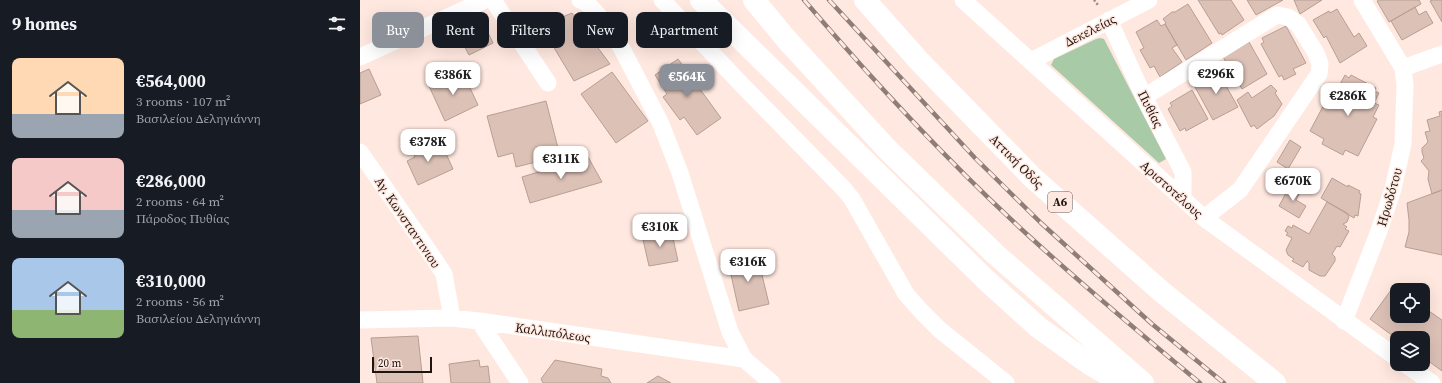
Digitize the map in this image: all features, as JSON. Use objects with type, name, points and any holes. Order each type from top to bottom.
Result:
[{"type":"highway","points":[[702,0],[957,252],[1008,300],[1038,327],[1091,365],[1123,383]]},
{"type":"highway","points":[[754,0],[787,40],[887,149],[994,253],[1143,383]]},
{"type":"highway","name":"Αττική Οδός","points":[[865,0],[920,62],[1033,178],[1162,292],[1275,383]]},
{"type":"street","points":[[360,57],[485,0]]},
{"type":"street","points":[[493,0],[548,83]]},
{"type":"street","points":[[662,0],[742,85],[844,189],[852,199],[906,294],[921,311],[940,330],[1006,383]]},
{"type":"street","name":"Αριστοτέλους","points":[[963,0],[1204,218],[1390,353]]},
{"type":"street","name":"Δεκελείας","points":[[1031,61],[1149,0]]},
{"type":"street","points":[[1362,0],[1403,68],[1442,54]]},
{"type":"street","points":[[586,2],[599,16],[621,47],[661,124],[680,172],[730,332],[744,359],[772,383]]},
{"type":"street","points":[[1144,97],[1277,15],[1288,17],[1298,24],[1316,53],[1320,64],[1319,74],[1315,80],[1240,190],[1204,218]]},
{"type":"street","name":"Πυθίας","points":[[1109,20],[1144,97],[1183,172],[1183,199]]},
{"type":"street","name":"Ηρωδότου","points":[[1344,321],[1379,231],[1393,189],[1403,144],[1405,85],[1403,68]]},
{"type":"street","name":"Αγ. Κωνσταντινιου","points":[[360,152],[444,274],[452,318]]},
{"type":"street","name":"Καλλιπόλεως","points":[[360,320],[452,318],[744,359]]},
{"type":"street","points":[[479,321],[520,383]]},
{"type":"street","points":[[1415,371],[1432,383]]},
{"type":"green space","points":[[1100,38],[1104,39],[1166,159],[1159,163],[1051,65],[1054,59]]},
{"type":"building","points":[[1198,0],[1231,0],[1244,20],[1222,35],[1221,33],[1219,34]]},
{"type":"building","points":[[1247,0],[1283,0],[1256,15]]},
{"type":"building","points":[[1294,0],[1322,0],[1300,14]]},
{"type":"building","points":[[1419,0],[1421,4],[1389,22],[1377,1]]},
{"type":"building","points":[[1442,0],[1442,22],[1430,1]]},
{"type":"building","points":[[1188,4],[1212,43],[1186,60],[1163,19],[1172,12],[1175,12]]},
{"type":"building","points":[[1415,7],[1419,15],[1426,11],[1433,23],[1402,40],[1391,21]]},
{"type":"building","points":[[1337,9],[1354,37],[1359,33],[1367,46],[1340,63],[1326,36],[1324,38],[1313,20],[1329,11],[1330,13]]},
{"type":"building","points":[[572,13],[573,14],[573,48],[598,48],[610,64],[574,81],[554,48],[565,48],[565,16]]},
{"type":"building","points":[[1157,20],[1161,26],[1165,24],[1177,45],[1172,48],[1182,62],[1160,77],[1154,66],[1150,68],[1140,50],[1144,48],[1136,32]]},
{"type":"building","points":[[1286,26],[1306,63],[1293,69],[1296,74],[1284,80],[1282,75],[1279,77],[1261,44],[1264,42],[1262,38]]},
{"type":"building","points":[[489,35],[493,43],[489,45]]},
{"type":"building","points":[[1249,42],[1267,74],[1242,89],[1223,57]]},
{"type":"building","points":[[465,48],[483,48],[469,55]]},
{"type":"building","points":[[678,59],[721,118],[697,135],[684,117],[680,120],[663,97],[667,94],[655,75]]},
{"type":"building","points":[[369,69],[381,95],[360,104],[360,73]]},
{"type":"building","points":[[1217,70],[1238,107],[1213,120],[1194,85]]},
{"type":"building","points":[[462,71],[478,105],[445,121],[429,86]]},
{"type":"building","points":[[612,72],[648,121],[616,143],[581,94]]},
{"type":"building","points":[[1345,75],[1349,78],[1351,75],[1376,88],[1374,91],[1379,93],[1374,103],[1379,105],[1373,117],[1377,119],[1358,156],[1345,150],[1343,155],[1322,144],[1324,139],[1310,131],[1329,95],[1333,97]]},
{"type":"building","points":[[1271,85],[1277,91],[1275,93],[1282,104],[1274,116],[1257,129],[1254,125],[1251,127],[1237,100],[1248,92],[1252,98]]},
{"type":"building","points":[[1192,90],[1208,119],[1186,131],[1185,128],[1180,131],[1168,109],[1172,106],[1170,103]]},
{"type":"building","points":[[546,101],[560,156],[516,167],[513,153],[498,157],[487,116]]},
{"type":"building","points":[[1442,111],[1442,190],[1432,194],[1428,179],[1429,171],[1421,161],[1424,158],[1422,148],[1428,142],[1425,132],[1430,131],[1427,120],[1440,116],[1439,112]]},
{"type":"building","points":[[422,140],[429,154],[443,147],[453,169],[418,185],[407,161],[415,157],[410,146]]},
{"type":"building","points":[[1290,140],[1301,147],[1288,169],[1277,162]]},
{"type":"building","points":[[588,157],[602,182],[530,203],[522,177]]},
{"type":"building","points":[[1332,178],[1348,187],[1348,185],[1360,191],[1359,193],[1361,194],[1358,216],[1355,215],[1354,218],[1321,198]]},
{"type":"building","points":[[1291,184],[1301,190],[1296,200],[1306,206],[1299,218],[1279,206]]},
{"type":"building","points":[[1442,190],[1442,255],[1405,247],[1409,232],[1407,203]]},
{"type":"building","points":[[1327,202],[1347,213],[1349,217],[1347,222],[1343,224],[1347,227],[1345,229],[1349,231],[1340,247],[1337,246],[1332,254],[1335,257],[1335,261],[1325,276],[1320,276],[1309,270],[1309,263],[1307,261],[1303,267],[1292,261],[1294,259],[1288,255],[1286,250],[1292,238],[1286,235],[1288,233],[1285,231],[1288,226],[1292,228],[1293,225],[1309,234]]},
{"type":"building","points":[[671,229],[678,261],[649,266],[642,235]]},
{"type":"building","points":[[757,254],[769,304],[739,311],[728,261]]},
{"type":"building","points":[[1390,292],[1390,323],[1430,323],[1430,312],[1442,320],[1442,371],[1430,362],[1430,331],[1390,331],[1390,334],[1370,319]]},
{"type":"building","points":[[418,336],[423,383],[377,383],[371,338]]},
{"type":"building","points":[[479,360],[480,367],[488,366],[490,383],[451,383],[449,364]]},
{"type":"building","points":[[555,360],[602,369],[601,376],[608,378],[611,383],[543,383],[541,379]]},
{"type":"building","points":[[658,376],[671,383],[647,383]]},
{"type":"railway","points":[[804,0],[913,122],[970,180],[1030,237],[1093,293],[1200,383]]},
{"type":"railway","points":[[829,0],[975,158],[1041,223],[1152,324],[1224,383]]}]
